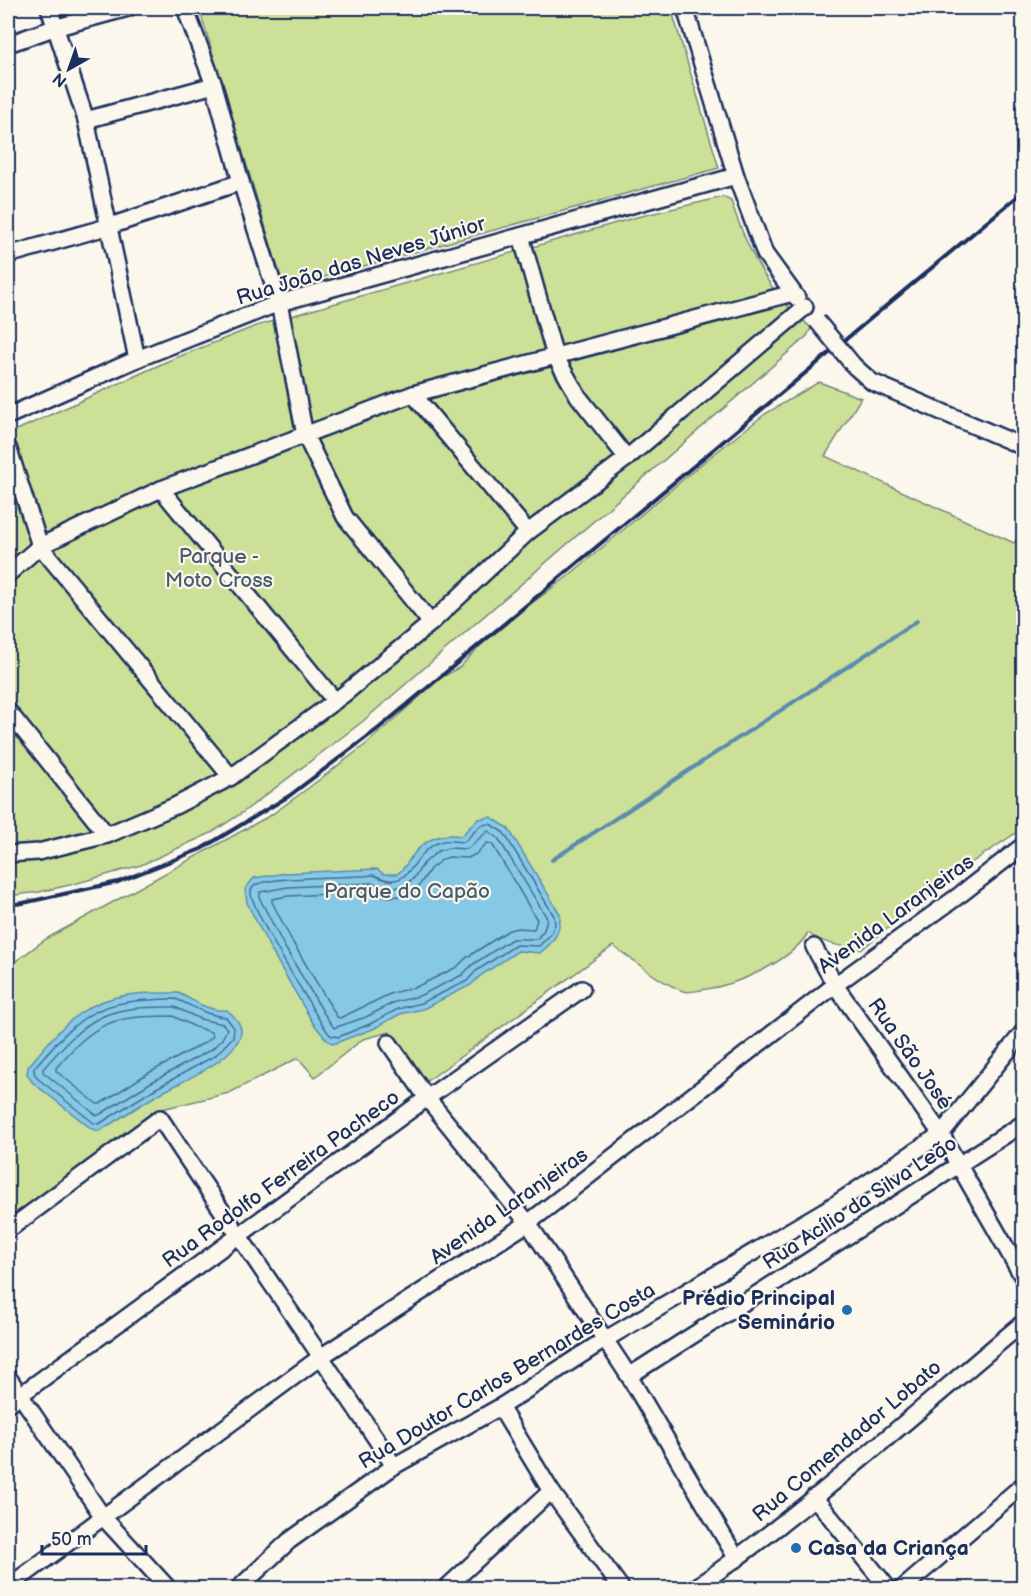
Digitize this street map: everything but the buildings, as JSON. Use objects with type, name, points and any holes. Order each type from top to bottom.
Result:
[{"type":"street","points":[[49,8],[86,120],[137,359]]},
{"type":"street","points":[[8,44],[54,28],[128,8]]},
{"type":"street","points":[[185,8],[214,85],[241,182],[279,303],[305,435],[345,518],[431,623]]},
{"type":"street","points":[[685,8],[736,176],[765,254],[793,293],[854,366],[872,382],[1023,447]]},
{"type":"street","points":[[86,120],[214,85]]},
{"type":"street","name":"Rua João das Neves Júnior","points":[[8,416],[137,359],[279,303],[736,176]]},
{"type":"street","points":[[8,255],[110,226],[241,182]]},
{"type":"street","points":[[521,236],[555,356],[578,396],[627,458]]},
{"type":"street","points":[[8,574],[40,546],[161,489],[413,394],[793,293]]},
{"type":"street","points":[[8,854],[39,852],[106,835],[175,806],[231,777],[335,701],[431,623],[528,532],[627,458],[805,307]]},
{"type":"street","points":[[413,394],[528,532]]},
{"type":"street","points":[[8,447],[40,546],[231,777]]},
{"type":"street","points":[[161,489],[335,701]]},
{"type":"street","points":[[8,711],[106,835]]},
{"type":"street","name":"Avenida Laranjeiras","points":[[8,1587],[322,1356],[528,1223],[835,985],[961,894],[1023,845]]},
{"type":"street","name":"Rua São José","points":[[814,947],[835,985],[941,1134],[1023,1279]]},
{"type":"street","name":"Rua Rodolfo Ferreira Pacheco","points":[[8,1404],[427,1098],[582,989]]},
{"type":"street","name":"Rua Doutor Carlos Bernardes Costa","points":[[239,1588],[289,1542],[394,1466],[500,1407],[606,1340],[837,1203],[941,1134],[1023,1031]]},
{"type":"street","points":[[389,1043],[427,1098],[528,1223],[629,1376],[736,1559]]},
{"type":"street","points":[[8,1230],[160,1118],[394,1466]]},
{"type":"street","name":"Rua Acílio da Silva Leão","points":[[629,1376],[1023,1123]]},
{"type":"street","name":"Rua Comendador Lobato","points":[[695,1588],[736,1559],[814,1497],[1023,1322]]},
{"type":"street","points":[[8,1377],[103,1517],[168,1588]]},
{"type":"street","points":[[500,1407],[551,1491],[621,1588]]},
{"type":"street","points":[[903,1588],[1023,1484]]},
{"type":"street","points":[[446,1588],[551,1491]]},
{"type":"street","points":[[814,1497],[888,1588]]},
{"type":"green space","points":[[199,8],[671,8],[719,168],[284,288]]},
{"type":"green space","name":"Parque - Moto Cross","points":[[723,197],[731,201],[747,242],[777,294],[811,328],[807,336],[362,722],[242,813],[211,833],[141,865],[74,884],[8,896],[8,436],[168,361],[256,326],[637,217]]},
{"type":"green space","name":"Parque do Capão","points":[[819,382],[861,398],[825,456],[1014,543],[1023,531],[1023,828],[962,869],[862,949],[820,940],[808,933],[788,954],[760,971],[729,984],[687,992],[665,982],[613,946],[423,1084],[390,1032],[363,1039],[315,1077],[298,1058],[229,1093],[158,1110],[8,1222],[8,967],[46,939],[271,815],[365,745],[441,678],[460,667],[481,645],[567,577],[705,461],[765,414]]},
{"type":"water","points":[[491,817],[508,828],[560,914],[558,931],[553,941],[540,953],[518,951],[480,976],[471,985],[423,1009],[400,1014],[373,1029],[333,1044],[326,1039],[313,1023],[272,952],[247,903],[245,889],[254,878],[286,873],[377,869],[384,874],[397,874],[418,849],[428,841],[447,835],[461,836],[478,819]]},
{"type":"water","points":[[145,993],[178,993],[207,1007],[227,1010],[240,1025],[241,1032],[237,1043],[218,1062],[154,1097],[99,1131],[92,1129],[32,1082],[27,1074],[28,1067],[65,1025],[75,1016],[99,1002]]},
{"type":"waterway","points":[[552,860],[917,621]]},
{"type":"railway","points":[[8,905],[118,882],[201,849],[289,796],[379,728],[1024,191]]},
{"type":"place","name":"Prédio Principal Seminário","points":[[847,1310]]},
{"type":"place","name":"Casa da Criança","points":[[796,1548]]}]
